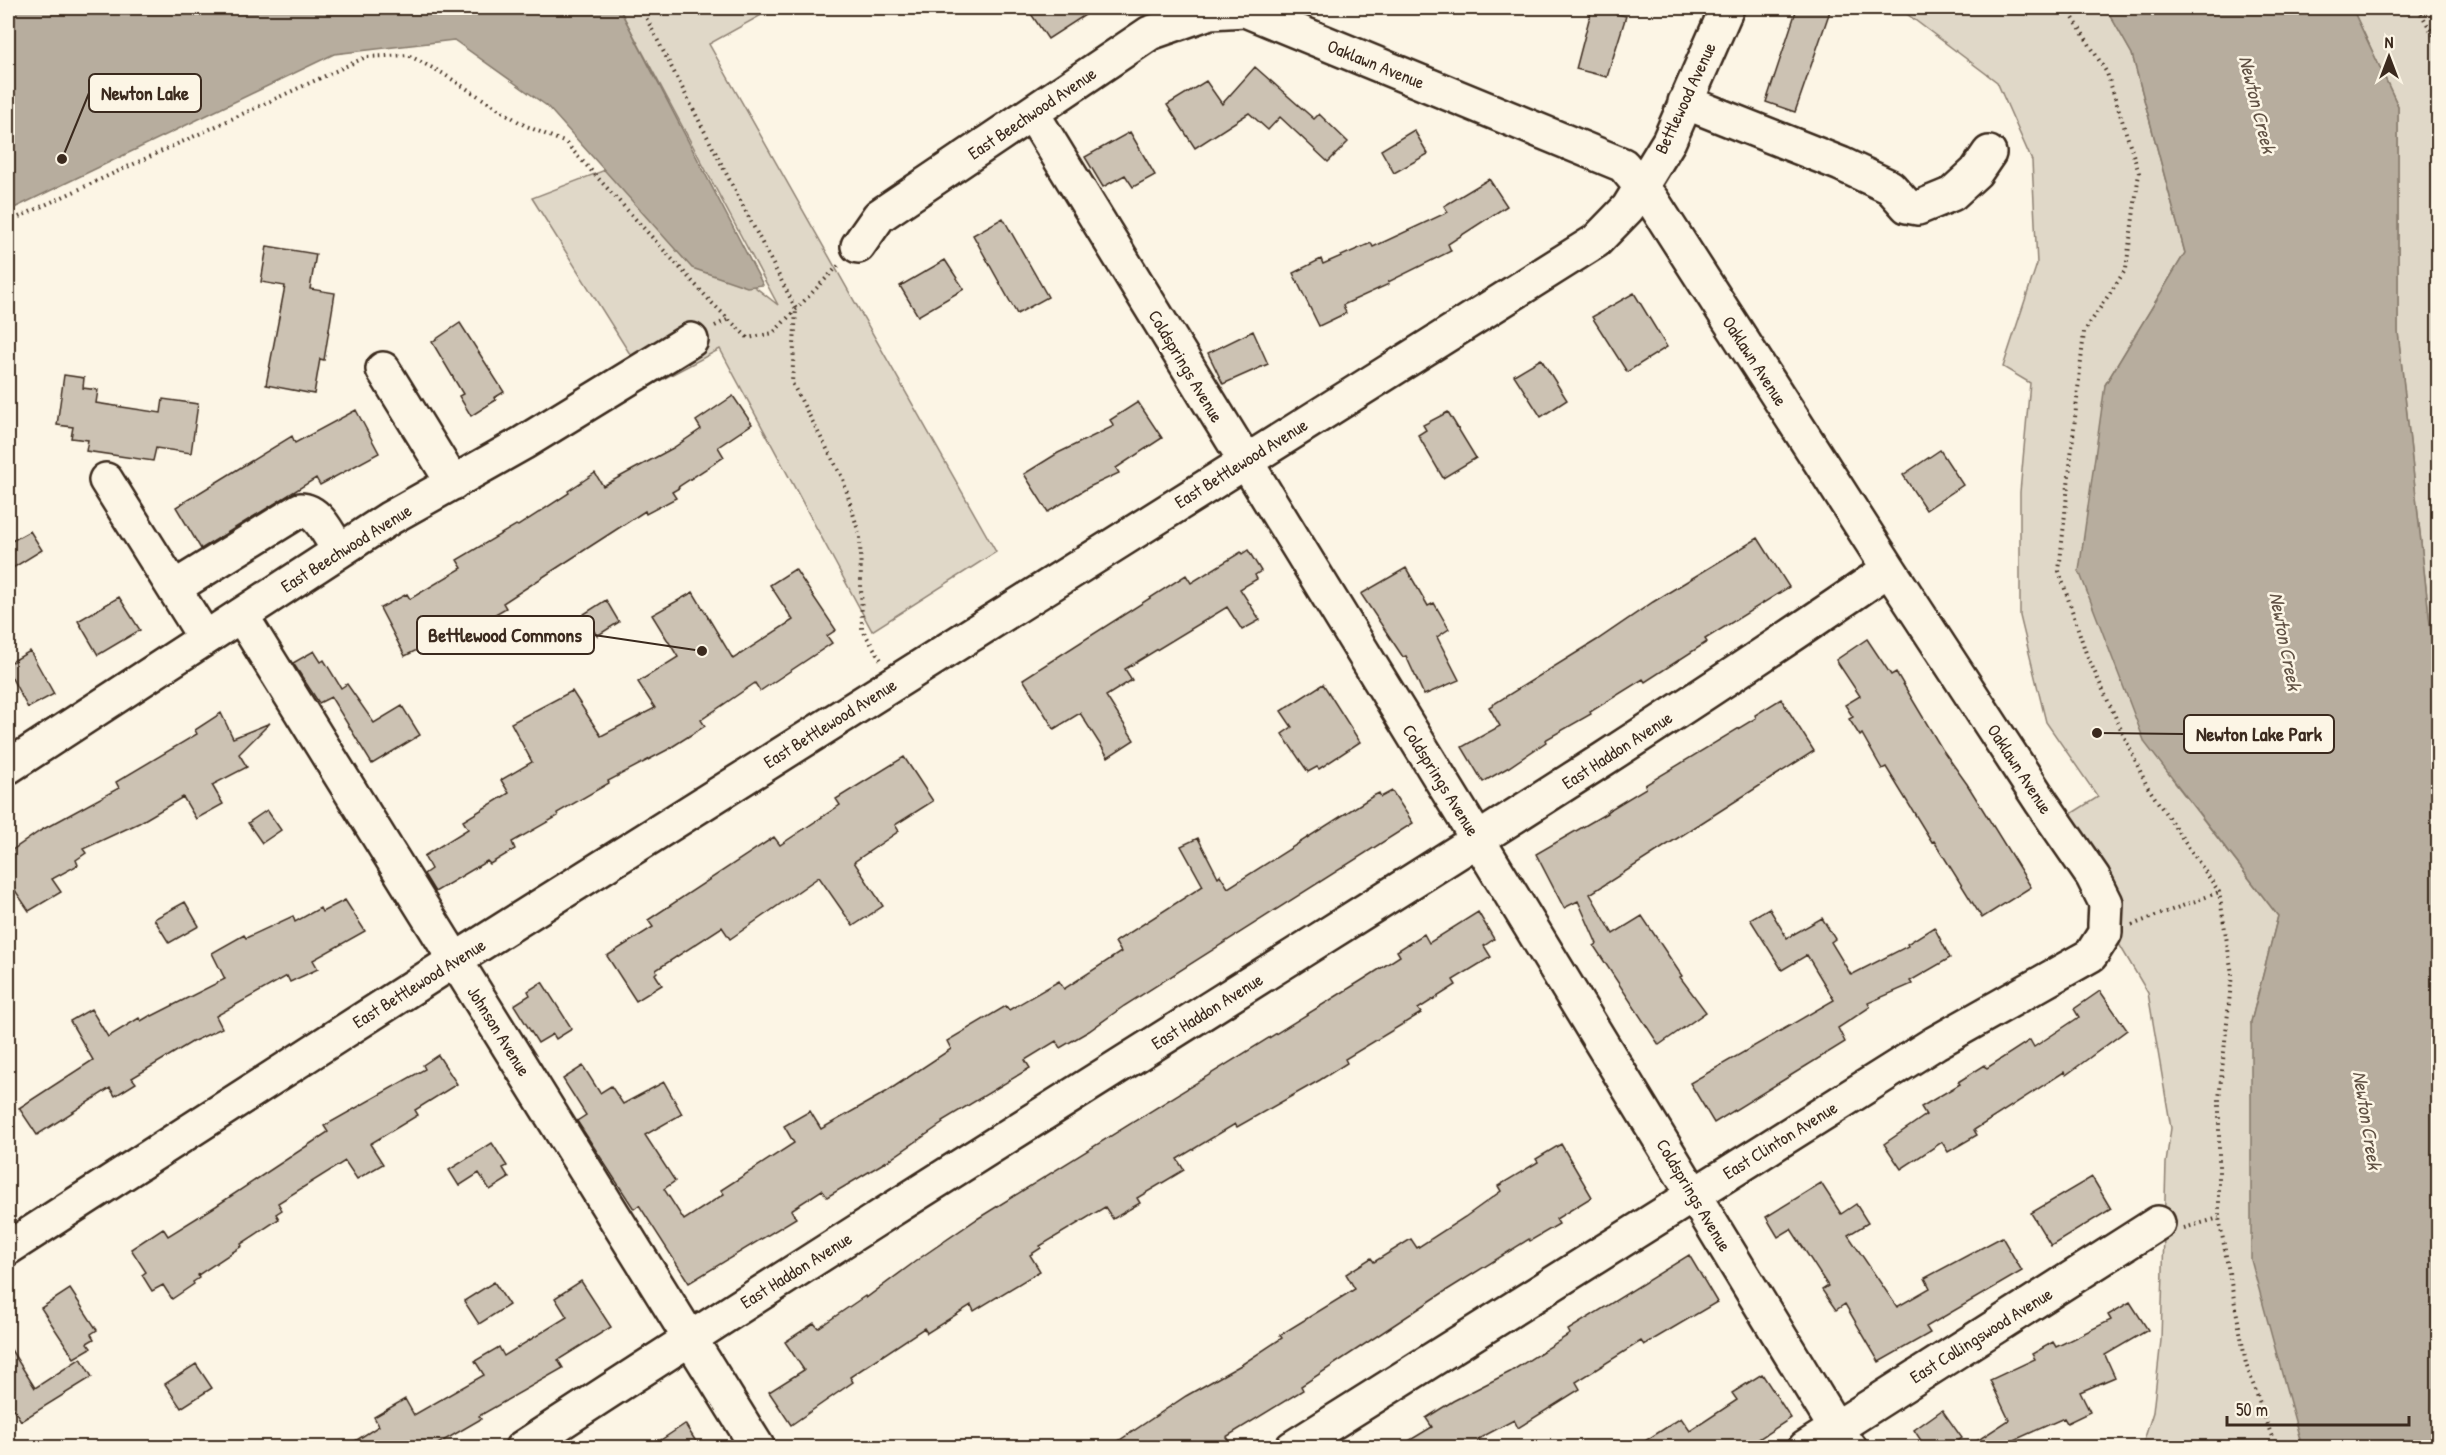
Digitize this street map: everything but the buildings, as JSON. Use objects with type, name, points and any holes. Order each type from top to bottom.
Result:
[{"type":"street","name":"Bettlewood Avenue","points":[[1640,187],[1669,141],[1727,8]]},
{"type":"street","name":"East Beechwood Avenue","points":[[858,246],[879,216],[1150,33],[1210,12],[1238,9]]},
{"type":"street","name":"Oaklawn Avenue","points":[[1238,9],[1623,165],[1652,200],[1889,569],[2093,877],[2106,903],[2105,928]]},
{"type":"street","points":[[1686,102],[1841,164],[1890,187],[1907,206],[1918,207],[1952,194],[1976,172],[1989,153]]},
{"type":"street","name":"Coldsprings Avenue","points":[[1032,113],[1843,1437]]},
{"type":"street","name":"East Bettlewood Avenue","points":[[8,1248],[455,960],[1596,241],[1628,207],[1640,187]]},
{"type":"street","name":"East Beechwood Avenue","points":[[8,767],[390,518],[523,443],[691,340]]},
{"type":"street","points":[[383,369],[453,483]]},
{"type":"street","points":[[106,480],[205,638]]},
{"type":"street","points":[[174,588],[300,510],[308,511],[315,516],[339,551]]},
{"type":"street","name":"East Haddon Avenue","points":[[522,1448],[689,1338],[1478,840],[1753,663],[1889,569]]},
{"type":"street","name":"Johnson Avenue","points":[[241,615],[758,1448]]},
{"type":"street","name":"East Clinton Avenue","points":[[1292,1448],[1935,1043],[2091,955],[2105,928]]},
{"type":"street","name":"East Collingswood Avenue","points":[[1805,1448],[1843,1437],[2158,1223]]},
{"type":"path","points":[[641,8],[796,309],[792,383],[843,479],[860,537],[862,629],[894,682]]},
{"type":"path","points":[[2067,8],[2107,73],[2139,173],[2126,269],[2084,332],[2059,571],[2086,653],[2147,786],[2219,892],[2232,974],[2219,1099],[2219,1218],[2246,1364],[2276,1448]]},
{"type":"path","points":[[2418,8],[2439,43]]},
{"type":"path","points":[[8,222],[366,57],[408,55],[442,73],[524,125],[566,143],[712,303],[748,338],[773,333],[858,246]]},
{"type":"path","points":[[2105,928],[2124,928],[2219,892]]},
{"type":"shaded area","points":[[619,8],[774,8],[709,44],[996,552],[872,631],[720,349],[650,386],[532,198],[605,170],[778,305]]},
{"type":"shaded area","points":[[1899,8],[2106,8],[2132,54],[2185,253],[2105,385],[2175,783],[2278,916],[2251,1022],[2322,1447],[2142,1447],[2153,1412],[2161,1340],[2166,1163],[2171,1128],[2148,993],[2050,827],[2098,797],[2046,722],[2020,616],[2020,492],[2030,383],[2003,367],[2037,264],[2032,161],[1997,82]]},
{"type":"shaded area","points":[[2352,8],[2438,8],[2438,698],[2398,332],[2398,106]]},
{"type":"water","points":[[8,8],[619,8],[763,285],[747,287],[692,268],[547,106],[454,40],[334,54],[8,211]]},
{"type":"water","name":"Newton Creek","points":[[2106,8],[2352,8],[2398,106],[2398,332],[2438,698],[2438,1447],[2302,1447],[2251,1260],[2251,1022],[2278,916],[2145,743],[2079,571],[2105,385],[2185,253],[2132,54]]},
{"type":"place","name":"Newton Lake","points":[[62,159]]},
{"type":"place","name":"Bettlewood Commons","points":[[702,651]]},
{"type":"place","name":"Newton Lake Park","points":[[2097,733]]}]
